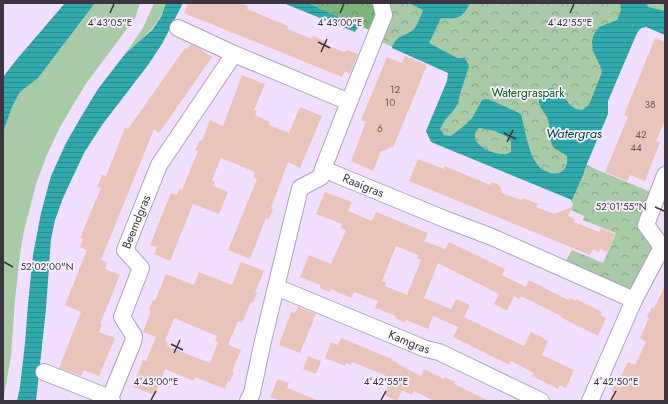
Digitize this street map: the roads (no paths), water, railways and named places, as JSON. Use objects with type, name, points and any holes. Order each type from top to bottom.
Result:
[{"type":"street","points":[[248,401],[252,393],[300,188],[321,177],[384,15],[381,3]]},
{"type":"street","points":[[178,28],[234,54],[349,102]]},
{"type":"street","name":"Beemdgras","points":[[44,372],[111,400],[133,342],[134,336],[122,317],[141,268],[125,250],[159,165],[234,54]]},
{"type":"street","name":"Raaigras","points":[[323,169],[447,220],[492,236],[634,300]]},
{"type":"street","points":[[590,401],[634,300],[664,248],[646,225],[665,175]]},
{"type":"street","name":"Kamgras","points":[[276,287],[426,349],[439,352],[541,401]]},
{"type":"water","points":[[65,3],[95,3],[38,78],[20,92],[12,107],[3,132],[3,77]]},
{"type":"water","points":[[166,3],[183,3],[162,44],[148,65],[102,125],[84,153],[63,198],[55,220],[51,239],[46,309],[36,401],[17,401],[25,343],[33,255],[41,213],[51,176],[66,143],[98,89],[125,54],[152,30],[161,17]]},
{"type":"water","points":[[283,3],[308,3],[359,26],[355,32]]},
{"type":"water","name":"Watergras","points":[[409,3],[470,3],[459,17],[441,18],[429,43],[457,58],[465,58],[469,66],[458,104],[445,120],[440,129],[444,135],[451,136],[464,126],[472,118],[482,100],[488,99],[521,114],[533,158],[540,168],[551,173],[561,172],[565,169],[567,156],[555,149],[552,145],[548,121],[539,103],[542,94],[551,88],[562,94],[570,105],[576,109],[582,110],[589,105],[602,72],[593,51],[592,41],[594,34],[599,27],[617,20],[621,10],[620,3],[645,3],[648,7],[665,11],[665,35],[646,27],[641,28],[637,33],[608,101],[608,114],[572,200],[431,142],[426,131],[447,81],[448,73],[392,48],[398,38],[410,32],[414,28],[419,21],[423,10]],"holes":[[[479,128],[497,132],[506,136],[511,142],[511,152],[499,154],[485,149],[475,139],[475,134]]]},
{"type":"park label","name":"Watergraspark","points":[[528,93]]}]
